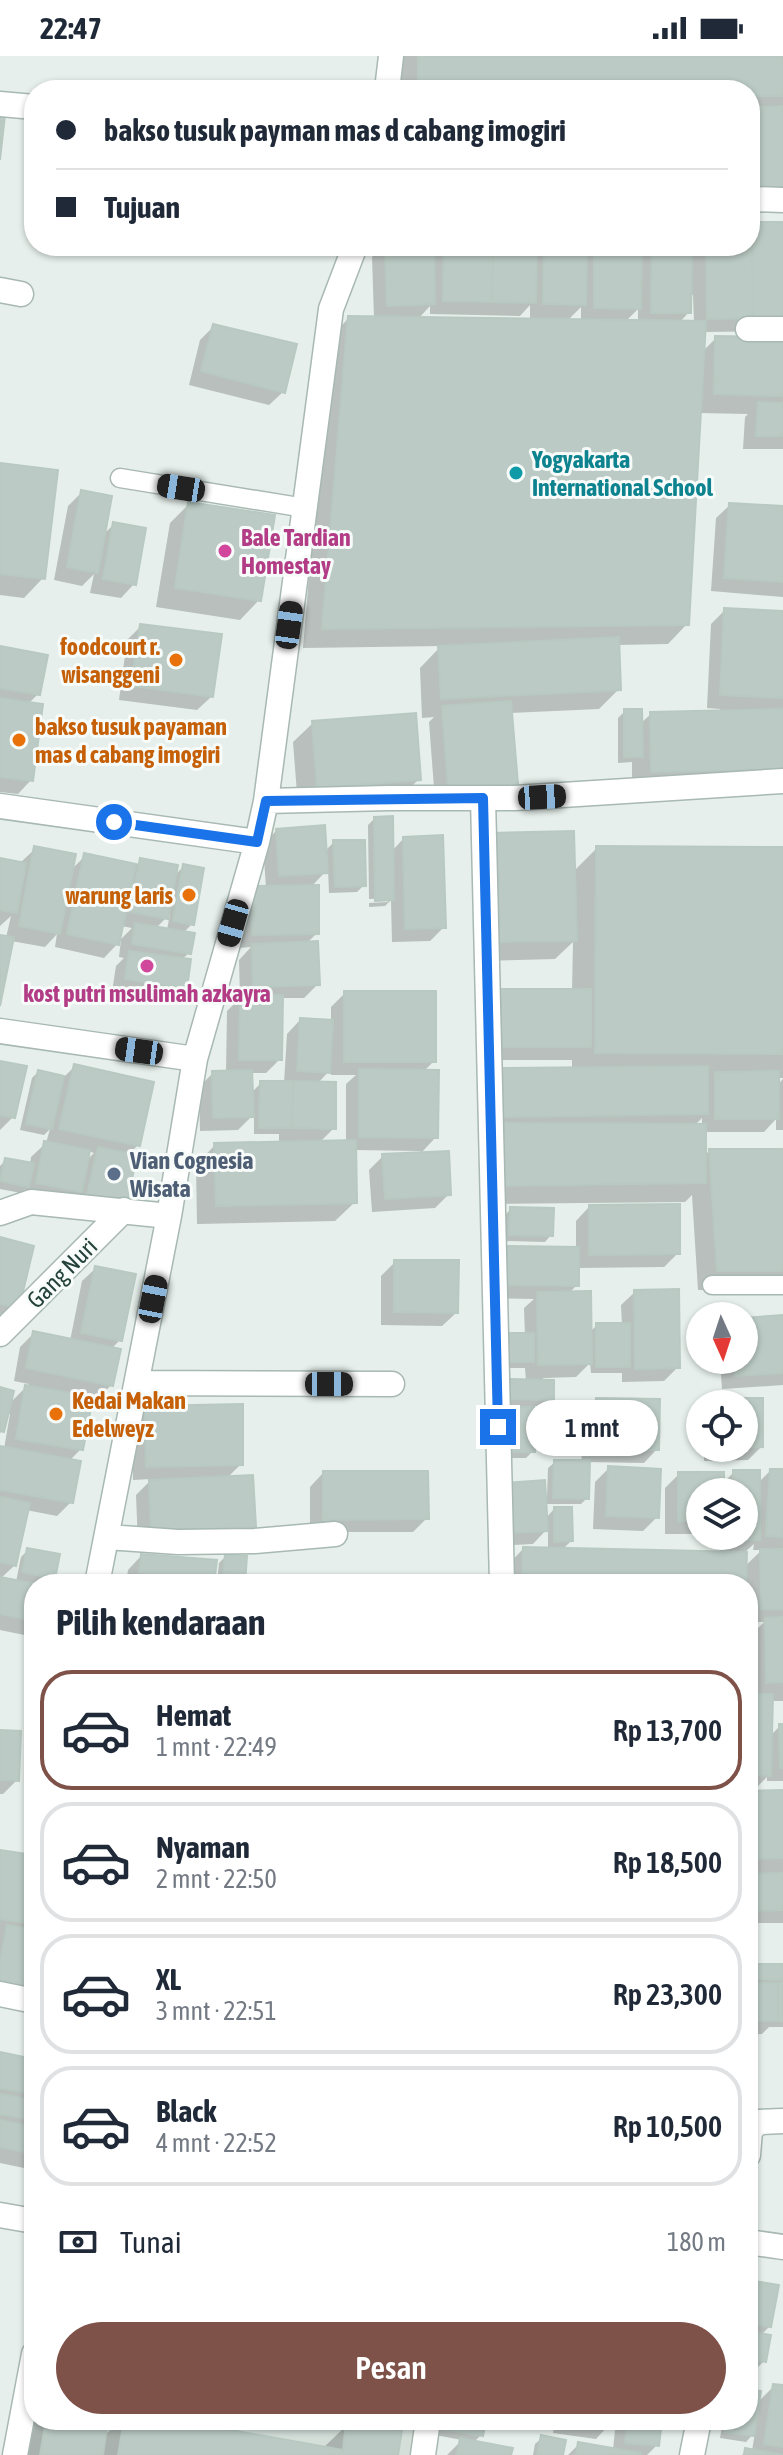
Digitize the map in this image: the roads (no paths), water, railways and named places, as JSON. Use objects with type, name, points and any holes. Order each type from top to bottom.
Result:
[{"type":"street","points":[[388,80],[391,56]]},
{"type":"street","points":[[0,104],[24,106]]},
{"type":"street","points":[[760,199],[783,200]]},
{"type":"street","points":[[99,1574],[169,1216],[195,1059],[266,801],[331,309],[351,256]]},
{"type":"street","points":[[748,329],[783,329]]},
{"type":"street","points":[[266,801],[483,798],[651,791],[783,781]]},
{"type":"street","points":[[483,798],[502,1574]]},
{"type":"street","points":[[0,806],[257,842]]},
{"type":"street","points":[[0,1031],[195,1059]]},
{"type":"street","points":[[0,1213],[31,1202],[169,1216]]},
{"type":"street","name":"Gang Nuri","points":[[0,1334],[124,1210]]},
{"type":"street","points":[[137,1383],[392,1384]]},
{"type":"street","points":[[107,1537],[178,1542],[255,1541],[335,1534]]},
{"type":"street","points":[[0,1994],[24,1999]]},
{"type":"street","points":[[758,2123],[783,2121]]},
{"type":"street","points":[[0,2215],[24,2219]]},
{"type":"street","points":[[758,2243],[783,2247]]},
{"type":"street","points":[[10,2452],[24,2395]]},
{"type":"street","points":[[423,2455],[427,2430]]},
{"type":"street","points":[[692,2455],[697,2430]]},
{"type":"lane","points":[[120,478],[305,508]]},
{"type":"lane","points":[[712,1285],[783,1285]]},
{"type":"place","name":"Yogyakarta International School","points":[[516,473]]},
{"type":"place","name":"Bale Tardian Homestay","points":[[225,551]]},
{"type":"place","name":"foodcourt r. wisanggeni","points":[[176,660]]},
{"type":"place","name":"bakso tusuk payaman mas d cabang imogiri","points":[[19,740]]},
{"type":"place","name":"warung laris","points":[[189,895]]},
{"type":"place","name":"kost putri msulimah azkayra","points":[[147,966]]},
{"type":"place","name":"Vian Cognesia Wisata","points":[[114,1174]]},
{"type":"place","name":"Kedai Makan Edelweyz","points":[[56,1414]]}]
